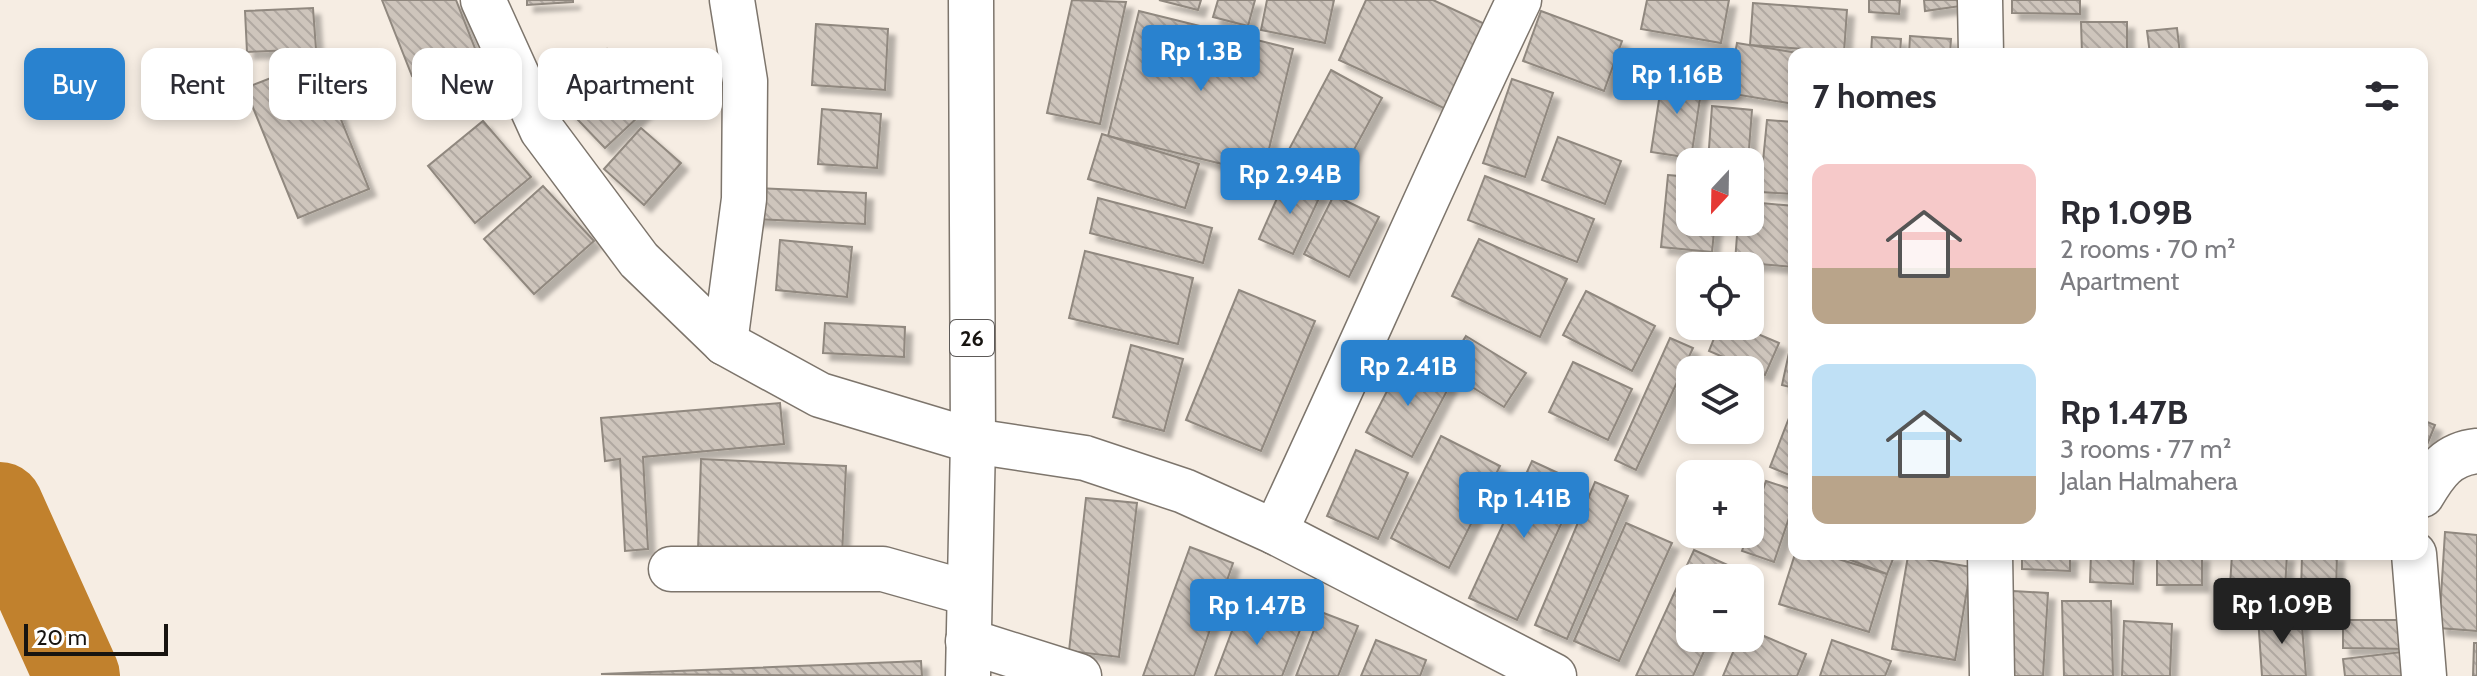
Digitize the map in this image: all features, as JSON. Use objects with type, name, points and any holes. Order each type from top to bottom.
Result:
[{"type":"main road","points":[[483,0],[542,130],[639,260],[725,343],[820,395],[973,441],[1085,458],[1184,491],[1275,532],[1554,676]]},
{"type":"main road","points":[[725,343],[744,199],[745,81],[732,0]]},
{"type":"main road","name":"26","points":[[968,658],[973,441],[971,0]]},
{"type":"main road","points":[[1275,532],[1342,389],[1428,190],[1519,0]]},
{"type":"main road","points":[[1980,0],[1981,48]]},
{"type":"main road","points":[[2428,484],[2437,468],[2462,452],[2477,451]]},
{"type":"main road","points":[[1990,560],[1992,676]]},
{"type":"main road","points":[[2414,560],[2424,676]]},
{"type":"main road","points":[[671,569],[883,569],[968,593]]},
{"type":"main road","points":[[968,658],[1079,676]]},
{"type":"building","points":[[382,0],[456,0],[475,48],[412,48],[412,76]]},
{"type":"building","points":[[527,0],[573,0],[573,2],[527,5]]},
{"type":"building","points":[[1072,0],[1126,2],[1100,124],[1047,113]]},
{"type":"building","points":[[1159,0],[1201,0],[1198,10]]},
{"type":"building","points":[[1218,0],[1255,0],[1248,26],[1213,17]]},
{"type":"building","points":[[1267,0],[1334,0],[1325,43],[1261,30]]},
{"type":"building","points":[[1366,0],[1433,0],[1487,25],[1448,110],[1339,60]]},
{"type":"building","points":[[1647,0],[1729,0],[1721,43],[1641,29]]},
{"type":"building","points":[[1869,0],[1900,0],[1899,14],[1869,12]]},
{"type":"building","points":[[1924,0],[1960,0],[1961,6],[1925,11]]},
{"type":"building","points":[[2012,0],[2080,0],[2080,14],[2012,13]]},
{"type":"building","points":[[1753,3],[1847,10],[1844,48],[1750,45]]},
{"type":"building","points":[[313,8],[316,48],[269,48],[269,51],[253,52],[253,48],[247,48],[245,11]]},
{"type":"building","points":[[1139,11],[1293,49],[1263,174],[1108,136]]},
{"type":"building","points":[[1541,11],[1622,41],[1604,91],[1523,61]]},
{"type":"building","points":[[2081,22],[2127,22],[2127,48],[2082,48]]},
{"type":"building","points":[[816,24],[888,29],[885,90],[812,85]]},
{"type":"building","points":[[2177,28],[2179,48],[2149,48],[2147,31]]},
{"type":"building","points":[[1910,36],[1951,39],[1950,48],[1909,48]]},
{"type":"building","points":[[1872,37],[1901,39],[1900,48],[1871,48]]},
{"type":"building","points":[[1737,43],[1788,51],[1788,103],[1728,93]]},
{"type":"building","points":[[1331,70],[1382,98],[1336,183],[1286,155]]},
{"type":"building","points":[[1663,74],[1703,79],[1693,148],[1676,148],[1676,156],[1651,152]]},
{"type":"building","points":[[269,79],[269,120],[341,120],[369,189],[298,218],[253,108],[253,85]]},
{"type":"building","points":[[1512,79],[1553,93],[1525,177],[1483,163]]},
{"type":"building","points":[[1712,106],[1752,110],[1749,148],[1709,148]]},
{"type":"building","points":[[822,109],[881,114],[877,168],[818,164]]},
{"type":"building","points":[[578,120],[635,120],[605,148]]},
{"type":"building","points":[[1767,120],[1788,122],[1788,194],[1764,192]]},
{"type":"building","points":[[483,121],[531,177],[475,223],[428,166]]},
{"type":"building","points":[[641,128],[681,163],[644,205],[604,169]]},
{"type":"building","points":[[1102,134],[1199,164],[1185,208],[1088,179]]},
{"type":"building","points":[[1558,137],[1621,161],[1605,204],[1542,180]]},
{"type":"building","points":[[1668,175],[1676,176],[1676,236],[1714,236],[1712,252],[1661,247]]},
{"type":"building","points":[[1485,176],[1594,219],[1577,262],[1468,220]]},
{"type":"building","points":[[1286,178],[1321,194],[1293,254],[1259,239]]},
{"type":"building","points":[[543,186],[594,241],[534,294],[484,239]]},
{"type":"building","points":[[756,188],[866,193],[865,224],[754,219]]},
{"type":"building","points":[[1334,195],[1379,217],[1349,277],[1304,254]]},
{"type":"building","points":[[1098,198],[1212,228],[1203,263],[1090,233]]},
{"type":"building","points":[[1764,203],[1788,205],[1788,266],[1764,264],[1764,252],[1736,252],[1737,236],[1764,236]]},
{"type":"building","points":[[1479,239],[1567,279],[1540,337],[1452,296]]},
{"type":"building","points":[[780,240],[852,247],[847,297],[776,290]]},
{"type":"building","points":[[1085,251],[1193,278],[1178,344],[1069,318]]},
{"type":"building","points":[[1239,290],[1315,321],[1261,451],[1186,420]]},
{"type":"building","points":[[1586,291],[1655,326],[1632,371],[1563,335]]},
{"type":"building","points":[[825,323],[905,327],[904,357],[823,353]]},
{"type":"building","points":[[1466,336],[1526,373],[1504,407],[1445,370]]},
{"type":"building","points":[[1764,337],[1779,343],[1765,375],[1764,356],[1721,356],[1709,351],[1713,340],[1764,340]]},
{"type":"building","points":[[1670,338],[1693,348],[1689,356],[1676,356],[1676,384],[1636,470],[1615,460]]},
{"type":"building","points":[[1131,345],[1183,359],[1164,431],[1113,417]]},
{"type":"building","points":[[1788,357],[1788,386],[1782,385]]},
{"type":"building","points":[[1403,360],[1450,385],[1412,457],[1366,432]]},
{"type":"building","points":[[1573,362],[1632,389],[1608,440],[1549,412]]},
{"type":"building","points":[[780,403],[784,444],[643,457],[648,549],[625,551],[620,459],[605,461],[601,418]]},
{"type":"building","points":[[1788,420],[1788,474],[1770,467]]},
{"type":"building","points":[[2428,422],[2435,425],[2428,442]]},
{"type":"building","points":[[1441,436],[1500,466],[1449,568],[1391,538]]},
{"type":"building","points":[[1356,450],[1408,473],[1378,539],[1327,516]]},
{"type":"building","points":[[701,459],[846,466],[842,557],[698,550]]},
{"type":"building","points":[[1532,461],[1580,483],[1517,620],[1469,598]]},
{"type":"building","points":[[1766,481],[1788,488],[1788,521],[1774,562],[1742,551],[1743,548],[1764,548]]},
{"type":"building","points":[[1595,482],[1628,496],[1567,639],[1535,625]]},
{"type":"building","points":[[1086,498],[1137,503],[1119,657],[1069,651]]},
{"type":"building","points":[[1626,523],[1672,543],[1619,661],[1574,641]]},
{"type":"building","points":[[2445,532],[2477,535],[2477,631],[2439,628]]},
{"type":"building","points":[[1190,547],[1233,563],[1194,676],[1143,676]]},
{"type":"building","points":[[1694,550],[1725,564],[1688,564]]},
{"type":"building","points":[[1793,560],[1842,560],[1887,574],[1869,632],[1779,604]]},
{"type":"building","points":[[1851,560],[1893,560],[1887,574]]},
{"type":"building","points":[[1907,560],[1931,560],[1971,567],[1955,660],[1892,649]]},
{"type":"building","points":[[2022,560],[2070,560],[2070,571],[2022,569]]},
{"type":"building","points":[[2091,560],[2134,560],[2133,584],[2090,582]]},
{"type":"building","points":[[2157,560],[2202,560],[2202,585],[2157,585]]},
{"type":"building","points":[[2232,560],[2287,560],[2285,590],[2230,586]]},
{"type":"building","points":[[2302,560],[2337,560],[2336,596],[2301,594]]},
{"type":"building","points":[[1676,589],[1676,652],[1704,652],[1693,676],[1636,676]]},
{"type":"building","points":[[2013,591],[2048,593],[2043,676],[2008,676]]},
{"type":"building","points":[[2062,601],[2111,601],[2113,676],[2064,676]]},
{"type":"building","points":[[1241,607],[1300,630],[1282,676],[1215,676]]},
{"type":"building","points":[[1321,612],[1358,626],[1338,676],[1296,676]]},
{"type":"building","points":[[2301,614],[2306,676],[2262,676],[2258,617]]},
{"type":"building","points":[[2343,620],[2411,620],[2411,649],[2343,648]]},
{"type":"building","points":[[2124,621],[2172,624],[2170,676],[2122,676]]},
{"type":"building","points":[[1764,636],[1806,654],[1797,676],[1723,676],[1733,652],[1764,652]]},
{"type":"building","points":[[1376,640],[1426,660],[1420,676],[1361,676]]},
{"type":"building","points":[[1832,640],[1891,661],[1885,676],[1820,676]]},
{"type":"building","points":[[2474,643],[2477,643],[2477,676],[2473,676]]},
{"type":"building","points":[[2410,651],[2412,676],[2345,676],[2343,659]]},
{"type":"building","points":[[921,661],[922,676],[601,674]]},
{"type":"waterway","points":[[0,505],[77,676]]}]
